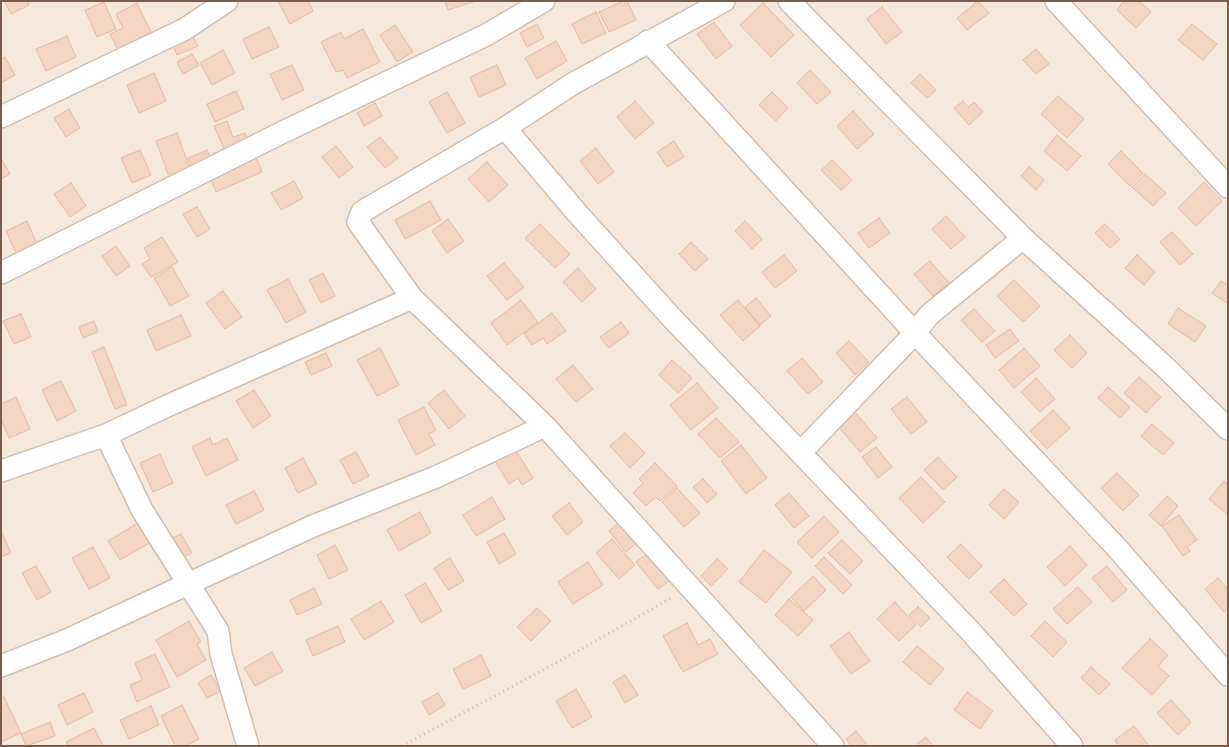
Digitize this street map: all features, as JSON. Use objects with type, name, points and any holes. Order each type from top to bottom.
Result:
[{"type":"street","points":[[1,117],[185,28],[227,1]]},
{"type":"street","points":[[1,273],[281,133],[486,35],[544,1]]},
{"type":"street","points":[[724,1],[574,83],[505,128],[362,212],[358,222],[412,298],[545,426],[833,746]]},
{"type":"street","points":[[788,1],[1023,238],[1164,366],[1228,429]]},
{"type":"street","points":[[1056,1],[1228,187]]},
{"type":"street","points":[[648,41],[915,333],[1117,548],[1228,675]]},
{"type":"street","points":[[505,128],[577,213],[671,317],[972,633],[1072,746]]},
{"type":"street","points":[[801,452],[915,333],[928,315],[1023,238]]},
{"type":"street","points":[[1,471],[106,435],[166,406],[412,298]]},
{"type":"street","points":[[1,666],[67,640],[313,526],[436,477],[545,426]]},
{"type":"street","points":[[106,435],[142,510],[218,632],[221,654],[248,746]]},
{"type":"path","points":[[402,746],[690,588]]},
{"type":"shaded area","points":[[1,1],[1228,1],[1228,746],[1,746]]},
{"type":"building","points":[[4,1],[27,1],[29,5],[11,14]]},
{"type":"building","points":[[278,1],[308,1],[313,11],[290,24]]},
{"type":"building","points":[[445,1],[476,1],[448,10]]},
{"type":"building","points":[[627,1],[636,20],[609,32],[599,12]]},
{"type":"building","points":[[978,1],[989,13],[967,30],[957,18]]},
{"type":"building","points":[[1124,1],[1139,1],[1151,12],[1136,28],[1117,10]]},
{"type":"building","points":[[104,2],[116,29],[97,37],[85,10]]},
{"type":"building","points":[[137,3],[152,34],[118,50],[110,34],[123,28],[116,14]]},
{"type":"building","points":[[763,3],[794,35],[771,57],[740,25]]},
{"type":"building","points":[[882,7],[902,32],[886,44],[867,19]]},
{"type":"building","points":[[596,12],[606,33],[582,44],[572,24]]},
{"type":"building","points":[[714,22],[732,46],[716,59],[697,34]]},
{"type":"building","points":[[537,24],[544,38],[527,47],[520,33]]},
{"type":"building","points":[[1192,24],[1217,44],[1203,60],[1178,40]]},
{"type":"building","points":[[395,25],[413,52],[397,62],[380,35]]},
{"type":"building","points":[[269,27],[279,47],[252,59],[243,39]]},
{"type":"building","points":[[363,29],[380,62],[347,78],[343,70],[336,72],[321,42],[341,32],[344,39]]},
{"type":"building","points":[[191,33],[198,46],[177,55],[172,43]]},
{"type":"building","points":[[67,36],[76,57],[46,71],[36,49]]},
{"type":"building","points":[[556,41],[567,61],[537,79],[525,58]]},
{"type":"building","points":[[1036,49],[1049,64],[1036,74],[1023,60]]},
{"type":"building","points":[[223,50],[235,73],[212,85],[200,63]]},
{"type":"building","points":[[192,54],[199,65],[183,74],[177,62]]},
{"type":"building","points":[[5,57],[15,75],[1,83],[1,59]]},
{"type":"building","points":[[292,65],[304,90],[282,100],[270,74]]},
{"type":"building","points":[[497,65],[506,85],[479,97],[470,77]]},
{"type":"building","points":[[810,70],[831,92],[817,104],[797,83]]},
{"type":"building","points":[[154,73],[166,101],[139,113],[127,85]]},
{"type":"building","points":[[920,74],[936,90],[927,98],[911,83]]},
{"type":"building","points":[[236,91],[244,109],[215,122],[207,104]]},
{"type":"building","points":[[447,92],[465,123],[447,133],[429,102]]},
{"type":"building","points":[[772,92],[788,108],[776,121],[759,105]]},
{"type":"building","points":[[1058,96],[1084,119],[1067,138],[1041,114]]},
{"type":"building","points":[[635,101],[654,123],[635,139],[617,117]]},
{"type":"building","points":[[963,101],[968,107],[974,102],[983,112],[969,125],[954,108]]},
{"type":"building","points":[[375,103],[382,116],[364,126],[357,113]]},
{"type":"building","points":[[69,109],[80,128],[66,137],[54,118]]},
{"type":"building","points":[[853,111],[874,134],[857,149],[837,126]]},
{"type":"building","points":[[227,121],[233,137],[245,133],[249,143],[226,153],[214,126]]},
{"type":"building","points":[[177,133],[190,169],[169,177],[156,141]]},
{"type":"building","points":[[1057,135],[1081,156],[1067,171],[1044,151]]},
{"type":"building","points":[[380,137],[398,158],[385,168],[367,147]]},
{"type":"building","points":[[674,141],[684,157],[667,167],[657,152]]},
{"type":"building","points":[[336,146],[353,167],[339,178],[322,157]]},
{"type":"building","points":[[596,148],[614,172],[598,184],[580,161]]},
{"type":"building","points":[[140,150],[151,175],[132,183],[121,158]]},
{"type":"building","points":[[207,150],[212,162],[193,170],[188,158]]},
{"type":"building","points":[[1121,151],[1143,173],[1130,186],[1108,164]]},
{"type":"building","points":[[256,157],[262,172],[216,192],[210,177]]},
{"type":"building","points":[[1,158],[10,174],[1,179]]},
{"type":"building","points":[[832,160],[852,180],[841,190],[821,170]]},
{"type":"building","points":[[487,162],[508,185],[489,202],[468,179]]},
{"type":"building","points":[[1029,167],[1044,180],[1036,190],[1021,176]]},
{"type":"building","points":[[1145,174],[1166,193],[1153,206],[1132,187]]},
{"type":"building","points":[[294,181],[303,198],[281,210],[271,193]]},
{"type":"building","points":[[1204,182],[1222,201],[1196,226],[1178,208]]},
{"type":"building","points":[[71,183],[86,206],[70,217],[54,194]]},
{"type":"building","points":[[430,201],[441,220],[405,239],[395,220]]},
{"type":"building","points":[[197,207],[210,229],[197,237],[183,214]]},
{"type":"building","points":[[946,216],[965,237],[951,249],[932,229]]},
{"type":"building","points":[[879,218],[890,233],[869,248],[858,233]]},
{"type":"building","points":[[448,219],[464,241],[447,253],[432,231]]},
{"type":"building","points":[[27,221],[37,244],[16,253],[6,231]]},
{"type":"building","points":[[745,221],[762,239],[752,249],[735,231]]},
{"type":"building","points":[[540,224],[570,254],[555,268],[525,238]]},
{"type":"building","points":[[1105,224],[1120,239],[1110,248],[1095,233]]},
{"type":"building","points":[[1172,232],[1193,254],[1180,265],[1160,242]]},
{"type":"building","points":[[162,237],[178,262],[151,277],[142,264],[150,259],[144,248]]},
{"type":"building","points":[[691,242],[708,259],[695,271],[679,254]]},
{"type":"building","points":[[116,246],[130,266],[116,276],[102,256]]},
{"type":"building","points":[[784,255],[797,271],[775,288],[762,272]]},
{"type":"building","points":[[1137,255],[1155,272],[1144,285],[1125,268]]},
{"type":"building","points":[[930,261],[949,283],[933,296],[914,274]]},
{"type":"building","points":[[504,263],[524,287],[507,300],[487,276]]},
{"type":"building","points":[[172,267],[189,296],[170,306],[154,278]]},
{"type":"building","points":[[578,268],[596,289],[582,302],[563,282]]},
{"type":"building","points":[[323,273],[335,296],[321,303],[309,280]]},
{"type":"building","points":[[288,279],[306,312],[286,323],[267,290]]},
{"type":"building","points":[[1014,280],[1040,306],[1023,322],[997,296]]},
{"type":"building","points":[[1221,281],[1228,285],[1228,304],[1212,293]]},
{"type":"building","points":[[223,291],[242,317],[225,329],[206,303]]},
{"type":"building","points":[[756,298],[771,316],[760,325],[745,307]]},
{"type":"building","points":[[521,300],[538,322],[507,345],[491,323]]},
{"type":"building","points":[[738,300],[760,326],[743,341],[720,315]]},
{"type":"building","points":[[1178,308],[1206,326],[1195,342],[1168,324]]},
{"type":"building","points":[[974,309],[995,331],[982,342],[961,320]]},
{"type":"building","points":[[552,313],[566,331],[547,344],[543,338],[532,345],[524,334]]},
{"type":"building","points":[[21,314],[31,337],[14,344],[3,321]]},
{"type":"building","points":[[181,315],[191,336],[156,351],[147,330]]},
{"type":"building","points":[[94,321],[98,332],[83,338],[79,327]]},
{"type":"building","points":[[621,322],[629,333],[609,348],[600,337]]},
{"type":"building","points":[[1010,329],[1019,341],[995,358],[986,345]]},
{"type":"building","points":[[1070,335],[1087,353],[1072,368],[1054,350]]},
{"type":"building","points":[[849,341],[869,362],[855,375],[836,353]]},
{"type":"building","points":[[104,347],[127,405],[115,409],[92,352]]},
{"type":"building","points":[[380,348],[399,385],[377,396],[357,360]]},
{"type":"building","points":[[1024,348],[1040,366],[1014,388],[999,370]]},
{"type":"building","points":[[326,353],[332,366],[311,375],[305,362]]},
{"type":"building","points":[[802,358],[823,382],[808,394],[787,371]]},
{"type":"building","points":[[672,360],[692,378],[678,393],[659,375]]},
{"type":"building","points":[[573,365],[593,389],[576,402],[556,379]]},
{"type":"building","points":[[1139,377],[1161,397],[1146,413],[1124,393]]},
{"type":"building","points":[[1036,378],[1055,399],[1040,412],[1021,392]]},
{"type":"building","points":[[61,381],[76,411],[57,421],[42,390]]},
{"type":"building","points":[[697,383],[718,408],[691,430],[670,405]]},
{"type":"building","points":[[1108,387],[1130,407],[1120,418],[1098,398]]},
{"type":"building","points":[[254,390],[271,416],[253,428],[236,401]]},
{"type":"building","points":[[444,390],[465,416],[449,429],[428,403]]},
{"type":"building","points":[[16,397],[30,429],[9,438],[1,419],[1,404]]},
{"type":"building","points":[[907,397],[927,422],[911,434],[891,409]]},
{"type":"building","points":[[424,407],[436,430],[429,434],[435,445],[416,455],[398,420]]},
{"type":"building","points":[[1053,410],[1070,428],[1047,449],[1030,431]]},
{"type":"building","points":[[855,412],[877,438],[860,452],[838,426]]},
{"type":"building","points":[[716,418],[739,442],[720,458],[698,434]]},
{"type":"building","points":[[1152,424],[1174,443],[1163,455],[1141,436]]},
{"type":"building","points":[[625,433],[645,453],[630,468],[610,446]]},
{"type":"building","points":[[210,438],[213,445],[227,438],[238,460],[206,476],[192,447]]},
{"type":"building","points":[[741,445],[767,478],[746,494],[721,461]]},
{"type":"building","points":[[876,447],[892,467],[878,478],[862,457]]},
{"type":"building","points":[[515,449],[533,478],[522,485],[518,478],[509,484],[495,461]]},
{"type":"building","points":[[356,452],[369,476],[353,484],[340,460]]},
{"type":"building","points":[[160,454],[173,483],[153,492],[140,463]]},
{"type":"building","points":[[938,457],[957,477],[943,490],[924,470]]},
{"type":"building","points":[[303,458],[317,484],[298,493],[285,468]]},
{"type":"building","points":[[655,463],[677,486],[660,501],[656,497],[646,506],[633,493],[643,483],[639,479]]},
{"type":"building","points":[[1117,473],[1139,495],[1123,511],[1101,488]]},
{"type":"building","points":[[921,477],[945,502],[923,523],[899,498]]},
{"type":"building","points":[[703,479],[717,494],[707,503],[693,487]]},
{"type":"building","points":[[1224,481],[1228,485],[1228,515],[1209,499]]},
{"type":"building","points":[[677,488],[700,513],[684,527],[662,502]]},
{"type":"building","points":[[1004,489],[1019,502],[1004,519],[989,505]]},
{"type":"building","points":[[254,491],[264,510],[236,524],[226,505]]},
{"type":"building","points":[[789,493],[809,516],[794,528],[775,505]]},
{"type":"building","points":[[1167,496],[1178,506],[1161,526],[1149,515]]},
{"type":"building","points":[[492,497],[505,519],[476,536],[463,515]]},
{"type":"building","points":[[569,503],[583,522],[567,535],[552,516]]},
{"type":"building","points":[[420,512],[431,533],[399,551],[387,530]]},
{"type":"building","points":[[1179,515],[1197,540],[1187,547],[1190,551],[1183,556],[1162,526]]},
{"type":"building","points":[[824,516],[839,532],[812,558],[797,542]]},
{"type":"building","points":[[622,520],[639,541],[626,552],[609,531]]},
{"type":"building","points":[[141,521],[153,541],[120,560],[108,541]]},
{"type":"building","points":[[1,531],[11,553],[1,557]]},
{"type":"building","points":[[504,533],[516,554],[499,564],[487,542]]},
{"type":"building","points":[[181,534],[192,553],[181,558],[171,539]]},
{"type":"building","points":[[612,539],[635,565],[619,579],[596,553]]},
{"type":"building","points":[[842,540],[863,561],[850,574],[828,553]]},
{"type":"building","points":[[961,544],[982,566],[969,579],[947,557]]},
{"type":"building","points":[[335,545],[348,570],[329,579],[317,555]]},
{"type":"building","points":[[1070,546],[1087,565],[1065,586],[1047,567]]},
{"type":"building","points":[[93,547],[110,578],[89,589],[72,558]]},
{"type":"building","points":[[764,550],[792,572],[766,603],[739,582]]},
{"type":"building","points":[[648,553],[670,580],[658,589],[636,562]]},
{"type":"building","points":[[824,557],[852,585],[843,594],[815,566]]},
{"type":"building","points":[[450,558],[464,581],[448,590],[434,568]]},
{"type":"building","points":[[717,559],[728,569],[711,586],[701,576]]},
{"type":"building","points":[[588,562],[603,585],[573,604],[558,582]]},
{"type":"building","points":[[36,566],[51,592],[37,600],[22,573]]},
{"type":"building","points":[[1107,566],[1127,590],[1113,602],[1092,578]]},
{"type":"building","points":[[813,576],[826,590],[804,611],[791,597]]},
{"type":"building","points":[[1218,578],[1228,589],[1228,608],[1224,612],[1205,589]]},
{"type":"building","points":[[1004,579],[1027,604],[1014,616],[990,592]]},
{"type":"building","points":[[425,583],[442,611],[421,623],[405,595]]},
{"type":"building","points":[[1078,587],[1092,602],[1067,624],[1053,609]]},
{"type":"building","points":[[314,588],[322,604],[297,615],[290,600]]},
{"type":"building","points":[[789,599],[813,620],[798,636],[775,615]]},
{"type":"building","points":[[381,601],[394,622],[364,640],[351,619]]},
{"type":"building","points":[[895,602],[916,625],[899,641],[877,619]]},
{"type":"building","points":[[918,607],[930,618],[921,627],[909,615]]},
{"type":"building","points":[[537,608],[551,621],[531,641],[517,627]]},
{"type":"building","points":[[189,621],[201,642],[197,644],[206,660],[177,677],[156,640]]},
{"type":"building","points":[[1045,621],[1067,642],[1053,657],[1031,636]]},
{"type":"building","points":[[687,623],[698,645],[710,639],[718,654],[683,672],[663,636]]},
{"type":"building","points":[[338,626],[345,642],[313,656],[306,640]]},
{"type":"building","points":[[849,632],[870,661],[851,674],[830,646]]},
{"type":"building","points":[[1150,639],[1168,655],[1158,666],[1169,676],[1152,695],[1122,668]]},
{"type":"building","points":[[917,646],[944,669],[930,685],[903,662]]},
{"type":"building","points":[[272,652],[283,671],[255,686],[244,668]]},
{"type":"building","points":[[155,654],[170,687],[137,702],[130,685],[142,680],[135,663]]},
{"type":"building","points":[[481,655],[491,676],[463,689],[453,669]]},
{"type":"building","points":[[1091,667],[1110,684],[1099,695],[1081,678]]},
{"type":"building","points":[[211,675],[221,691],[207,698],[198,683]]},
{"type":"building","points":[[625,675],[638,695],[625,703],[613,682]]},
{"type":"building","points":[[576,689],[592,717],[572,728],[556,701]]},
{"type":"building","points":[[967,692],[993,711],[980,729],[954,710]]},
{"type":"building","points":[[84,693],[93,712],[67,725],[58,705]]},
{"type":"building","points":[[438,693],[445,705],[429,715],[422,702]]},
{"type":"building","points":[[4,697],[21,733],[1,742],[1,698]]},
{"type":"building","points":[[1171,700],[1191,722],[1178,735],[1157,713]]},
{"type":"building","points":[[182,705],[199,739],[185,746],[175,746],[161,716]]},
{"type":"building","points":[[151,706],[159,725],[129,739],[120,720]]},
{"type":"building","points":[[50,722],[55,736],[26,746],[21,734]]},
{"type":"building","points":[[1134,726],[1149,746],[1119,746],[1115,740]]},
{"type":"building","points":[[94,728],[103,746],[68,746],[66,742]]},
{"type":"building","points":[[856,731],[868,746],[852,746],[846,739]]},
{"type":"building","points":[[926,737],[933,746],[915,746]]}]
